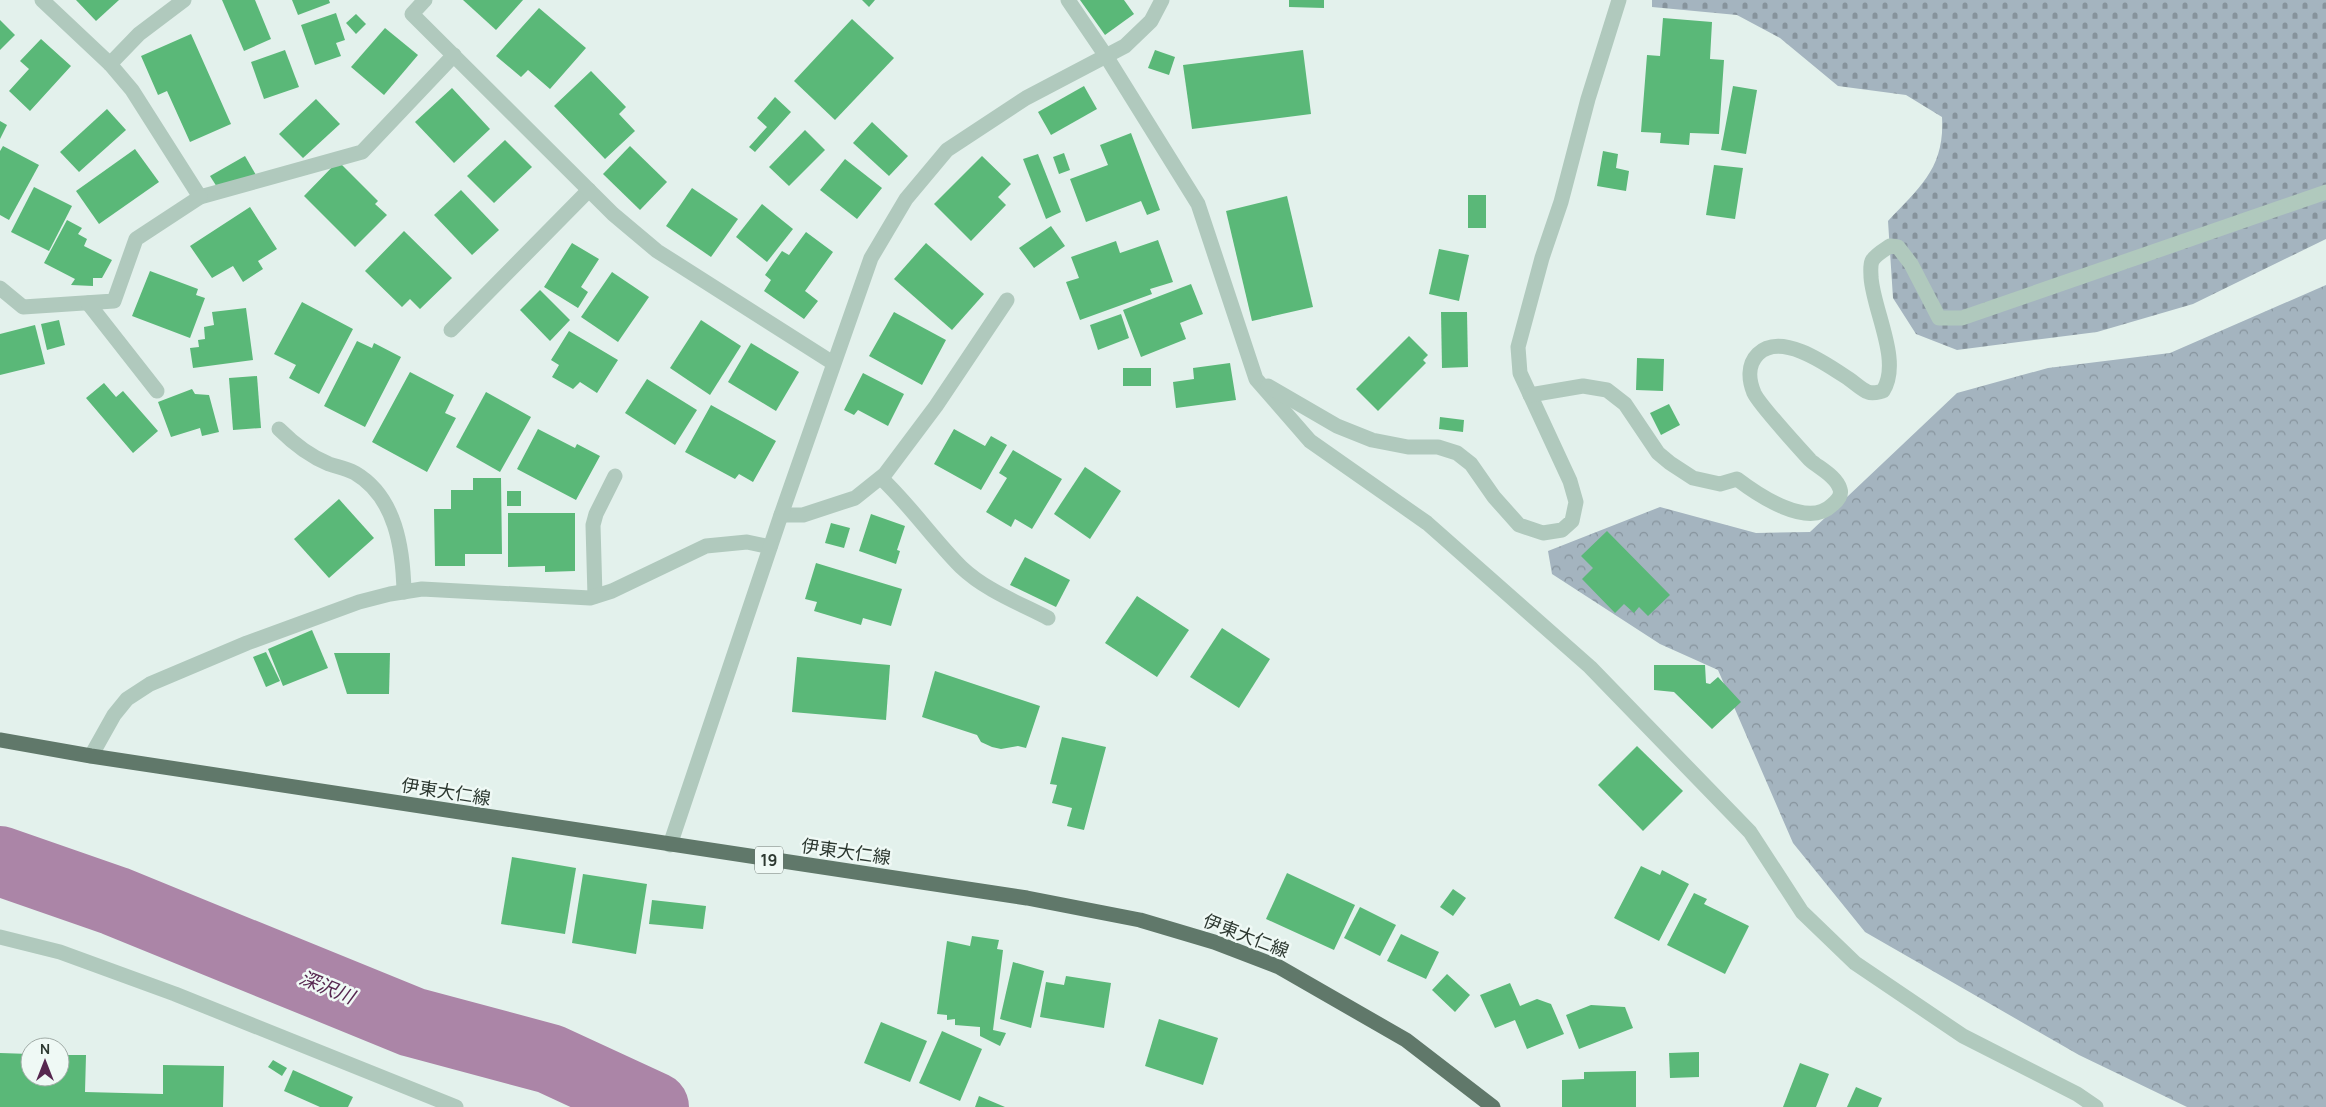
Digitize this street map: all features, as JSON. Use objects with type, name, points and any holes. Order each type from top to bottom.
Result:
[{"type":"main road","name":"伊東大仁線","points":[[0,740],[91,756],[1027,898],[1140,920],[1214,942],[1280,967],[1406,1040],[1493,1107]]},
{"type":"street","points":[[42,0],[110,64],[132,90],[200,197]]},
{"type":"street","points":[[110,64],[138,34],[184,0]]},
{"type":"street","points":[[425,0],[412,14],[613,214],[657,251],[833,363]]},
{"type":"street","points":[[1068,0],[1106,56],[1198,204],[1256,379],[1310,441],[1427,523],[1590,667],[1750,832],[1802,912],[1855,963],[1963,1036],[2077,1094],[2096,1107]]},
{"type":"street","points":[[670,845],[833,363],[871,258],[906,199],[947,150],[1026,98],[1124,46],[1151,21],[1162,0]]},
{"type":"street","points":[[1256,379],[1336,426],[1372,440],[1408,447],[1438,447],[1456,453],[1471,464],[1494,498],[1520,525],[1543,534],[1562,530],[1572,521],[1576,502],[1570,481],[1520,374],[1518,347],[1542,258],[1561,202],[1588,99],[1619,0]]},
{"type":"street","points":[[0,288],[23,307],[114,301],[136,239],[200,197],[362,152],[454,55]]},
{"type":"street","points":[[451,330],[589,190]]},
{"type":"street","points":[[1530,395],[1583,386],[1607,390],[1625,404],[1658,453],[1693,478],[1720,484],[1737,479],[1760,497],[1786,509],[1816,513],[1831,506],[1840,496],[1840,488],[1831,476],[1810,460],[1755,395],[1749,378],[1750,365],[1758,354],[1774,346],[1796,349],[1817,359],[1868,392],[1883,391],[1888,383],[1888,360],[1886,340],[1872,290],[1871,267],[1873,260],[1890,246],[1898,247],[1911,264],[1939,318],[1962,318],[2326,192]]},
{"type":"street","points":[[781,516],[803,516],[855,498],[881,478],[936,406],[1007,300]]},
{"type":"street","points":[[88,303],[157,392]]},
{"type":"street","points":[[279,429],[302,449],[356,474],[372,488],[392,517],[398,530],[404,592]]},
{"type":"street","points":[[595,596],[593,525],[596,514],[615,476]]},
{"type":"street","points":[[881,478],[904,499],[962,568],[995,591],[1048,618]]},
{"type":"street","points":[[91,756],[114,715],[127,699],[150,684],[248,643],[359,602],[422,589],[590,598],[612,591],[706,546],[747,542],[770,547]]},
{"type":"street","points":[[0,937],[60,952],[175,994],[456,1107]]},
{"type":"green space","points":[[1652,0],[2326,0],[2326,239],[2193,304],[2097,332],[1957,350],[1916,334],[1893,298],[1888,221],[1920,187],[1935,163],[1942,135],[1942,117],[1906,95],[1838,86],[1780,38],[1737,15],[1652,7]]},
{"type":"green space","points":[[2326,285],[2326,1107],[2187,1107],[2079,1055],[1865,932],[1793,843],[1718,670],[1660,644],[1552,574],[1548,551],[1660,507],[1756,533],[1810,532],[1957,393],[2048,368],[2170,353]]},
{"type":"building","points":[[76,0],[119,0],[96,21]]},
{"type":"building","points":[[222,0],[255,0],[271,39],[244,51]]},
{"type":"building","points":[[292,0],[329,0],[330,3],[298,15]]},
{"type":"building","points":[[463,0],[523,0],[496,30]]},
{"type":"building","points":[[862,0],[875,0],[869,7]]},
{"type":"building","points":[[1080,0],[1124,0],[1134,14],[1105,35]]},
{"type":"building","points":[[1289,0],[1324,0],[1324,8],[1289,7]]},
{"type":"building","points":[[539,8],[586,48],[550,89],[528,70],[521,77],[496,56]]},
{"type":"building","points":[[336,13],[345,40],[336,43],[341,56],[315,65],[301,25]]},
{"type":"building","points":[[356,14],[366,24],[356,34],[346,23]]},
{"type":"building","points":[[1663,18],[1712,22],[1710,59],[1724,60],[1719,134],[1690,133],[1689,145],[1660,143],[1661,133],[1641,132],[1647,55],[1660,56]]},
{"type":"building","points":[[852,19],[894,58],[835,120],[794,81]]},
{"type":"building","points":[[0,20],[15,35],[0,50]]},
{"type":"building","points":[[385,28],[418,55],[384,95],[351,67]]},
{"type":"building","points":[[191,34],[231,124],[190,142],[167,91],[158,95],[141,56]]},
{"type":"building","points":[[41,39],[71,66],[30,111],[9,91],[29,69],[20,61]]},
{"type":"building","points":[[285,50],[299,87],[264,99],[251,62]]},
{"type":"building","points":[[1155,50],[1175,57],[1169,75],[1148,68]]},
{"type":"building","points":[[1303,50],[1311,114],[1192,129],[1183,65]]},
{"type":"building","points":[[591,71],[626,107],[619,114],[635,131],[605,159],[554,106]]},
{"type":"building","points":[[1084,86],[1097,109],[1051,135],[1038,112]]},
{"type":"building","points":[[1733,86],[1757,90],[1746,154],[1721,150]]},
{"type":"building","points":[[452,88],[490,129],[454,163],[415,122]]},
{"type":"building","points":[[775,97],[791,112],[755,152],[749,147],[767,127],[757,118]]},
{"type":"building","points":[[316,99],[340,124],[303,158],[279,134]]},
{"type":"building","points":[[107,109],[126,130],[79,172],[60,152]]},
{"type":"building","points":[[0,121],[7,125],[0,139]]},
{"type":"building","points":[[872,122],[908,156],[889,176],[853,143]]},
{"type":"building","points":[[805,130],[825,150],[789,186],[769,167]]},
{"type":"building","points":[[1131,133],[1160,210],[1147,215],[1141,201],[1086,222],[1070,179],[1108,165],[1100,145]]},
{"type":"building","points":[[505,140],[532,167],[494,203],[467,176]]},
{"type":"building","points":[[3,146],[39,165],[9,220],[0,215],[0,151]]},
{"type":"building","points":[[630,146],[667,182],[640,210],[603,174]]},
{"type":"building","points":[[135,149],[159,182],[99,224],[76,191]]},
{"type":"building","points":[[1603,151],[1618,154],[1616,168],[1629,171],[1626,191],[1597,186]]},
{"type":"building","points":[[1064,153],[1070,170],[1059,174],[1053,157]]},
{"type":"building","points":[[1038,154],[1061,212],[1046,219],[1023,159]]},
{"type":"building","points":[[245,156],[256,175],[222,195],[210,176]]},
{"type":"building","points":[[982,156],[1011,184],[998,197],[1006,205],[971,241],[934,204]]},
{"type":"building","points":[[845,159],[882,188],[857,219],[820,190]]},
{"type":"building","points":[[338,161],[378,201],[375,204],[387,215],[355,247],[304,196]]},
{"type":"building","points":[[1714,165],[1743,168],[1735,219],[1706,215]]},
{"type":"building","points":[[34,187],[72,206],[49,251],[11,232]]},
{"type":"building","points":[[692,188],[738,219],[711,257],[666,226]]},
{"type":"building","points":[[461,190],[499,230],[472,255],[434,215]]},
{"type":"building","points":[[1468,195],[1486,195],[1486,228],[1468,228]]},
{"type":"building","points":[[1287,196],[1313,307],[1252,321],[1226,211]]},
{"type":"building","points":[[762,204],[793,229],[767,262],[736,237]]},
{"type":"building","points":[[250,207],[277,249],[258,261],[263,269],[243,282],[233,266],[212,278],[190,246]]},
{"type":"building","points":[[67,220],[82,228],[78,234],[87,239],[84,246],[112,260],[102,278],[93,278],[93,286],[71,285],[75,279],[44,263]]},
{"type":"building","points":[[1051,226],[1065,246],[1034,268],[1019,248]]},
{"type":"building","points":[[404,231],[452,278],[420,309],[410,299],[402,307],[365,271]]},
{"type":"building","points":[[806,232],[833,252],[805,291],[818,301],[804,319],[764,291],[771,280],[765,275],[782,251],[789,255]]},
{"type":"building","points":[[1158,240],[1173,282],[1150,289],[1152,294],[1080,320],[1066,282],[1079,278],[1071,257],[1116,241],[1120,253]]},
{"type":"building","points":[[572,243],[599,259],[581,287],[588,292],[578,308],[544,287]]},
{"type":"building","points":[[926,243],[984,294],[952,330],[894,279]]},
{"type":"building","points":[[1439,249],[1469,255],[1459,301],[1429,294]]},
{"type":"building","points":[[150,271],[198,289],[196,295],[205,298],[190,338],[132,316]]},
{"type":"building","points":[[612,272],[649,297],[618,342],[581,317]]},
{"type":"building","points":[[1191,284],[1203,314],[1180,323],[1186,339],[1141,357],[1123,310]]},
{"type":"building","points":[[540,290],[570,320],[550,341],[520,310]]},
{"type":"building","points":[[302,302],[353,329],[319,394],[289,378],[296,365],[274,354]]},
{"type":"building","points":[[246,308],[253,360],[193,368],[190,348],[199,347],[198,340],[205,339],[204,327],[214,325],[212,312]]},
{"type":"building","points":[[894,312],[946,340],[922,385],[869,356]]},
{"type":"building","points":[[1441,312],[1467,312],[1468,367],[1442,368]]},
{"type":"building","points":[[1121,314],[1129,338],[1098,350],[1090,325]]},
{"type":"building","points":[[59,320],[65,345],[47,350],[41,324]]},
{"type":"building","points":[[701,320],[741,346],[710,395],[670,368]]},
{"type":"building","points":[[35,325],[45,364],[0,375],[0,334]]},
{"type":"building","points":[[569,331],[618,360],[597,393],[580,382],[573,389],[552,377],[559,365],[551,360]]},
{"type":"building","points":[[1409,336],[1428,355],[1423,360],[1426,363],[1378,411],[1356,389]]},
{"type":"building","points":[[357,341],[372,348],[374,343],[401,357],[365,427],[324,406]]},
{"type":"building","points":[[751,343],[799,372],[776,411],[728,382]]},
{"type":"building","points":[[1637,358],[1664,359],[1663,391],[1636,390]]},
{"type":"building","points":[[1230,363],[1236,400],[1176,408],[1173,382],[1194,379],[1193,368]]},
{"type":"building","points":[[1123,368],[1151,368],[1151,386],[1123,386]]},
{"type":"building","points":[[410,372],[454,395],[445,413],[456,418],[427,472],[372,442]]},
{"type":"building","points":[[863,373],[904,394],[888,426],[858,410],[854,415],[844,410]]},
{"type":"building","points":[[257,376],[261,428],[233,430],[229,378]]},
{"type":"building","points":[[647,379],[697,410],[675,445],[625,413]]},
{"type":"building","points":[[104,383],[116,397],[123,391],[158,431],[133,453],[86,398]]},
{"type":"building","points":[[192,389],[195,394],[209,395],[219,432],[202,436],[200,428],[171,437],[158,402]]},
{"type":"building","points":[[486,392],[531,417],[500,472],[456,447]]},
{"type":"building","points":[[1669,404],[1680,425],[1661,435],[1650,413]]},
{"type":"building","points":[[711,405],[776,441],[753,482],[739,474],[735,479],[685,452]]},
{"type":"building","points":[[1440,417],[1464,420],[1463,432],[1439,429]]},
{"type":"building","points":[[538,429],[575,448],[577,444],[600,456],[576,500],[517,469]]},
{"type":"building","points":[[954,429],[985,446],[991,436],[1007,445],[981,490],[934,464]]},
{"type":"building","points":[[1013,450],[1062,479],[1032,529],[1015,519],[1011,527],[986,512],[1007,478],[999,473]]},
{"type":"building","points":[[1085,467],[1121,491],[1090,539],[1054,514]]},
{"type":"building","points":[[473,478],[501,478],[502,554],[465,554],[465,566],[435,566],[434,509],[451,509],[451,490],[473,490]]},
{"type":"building","points":[[507,491],[521,491],[521,506],[507,506]]},
{"type":"building","points":[[339,499],[374,538],[329,578],[294,539]]},
{"type":"building","points":[[508,513],[575,513],[575,571],[545,572],[545,566],[508,567]]},
{"type":"building","points":[[871,514],[905,526],[897,550],[900,551],[896,564],[859,551]]},
{"type":"building","points":[[831,523],[850,528],[844,548],[825,543]]},
{"type":"building","points":[[1607,531],[1670,595],[1648,616],[1639,607],[1634,613],[1624,604],[1615,613],[1582,579],[1593,568],[1581,556]]},
{"type":"building","points":[[1025,557],[1070,580],[1056,607],[1010,585]]},
{"type":"building","points":[[816,563],[902,589],[891,626],[863,618],[861,625],[814,611],[817,602],[805,599]]},
{"type":"building","points":[[1137,596],[1189,630],[1157,677],[1105,643]]},
{"type":"building","points":[[1222,628],[1270,659],[1239,708],[1190,677]]},
{"type":"building","points":[[312,630],[328,668],[283,686],[268,649]]},
{"type":"building","points":[[266,652],[280,681],[266,687],[253,657]]},
{"type":"building","points":[[334,653],[390,653],[389,694],[347,694]]},
{"type":"building","points":[[797,657],[890,665],[886,720],[792,712]]},
{"type":"building","points":[[1654,665],[1705,665],[1706,683],[1710,684],[1718,677],[1741,702],[1712,729],[1674,692],[1654,690]]},
{"type":"building","points":[[935,671],[1040,706],[1026,748],[1018,746],[1001,749],[992,747],[981,742],[977,735],[922,717]]},
{"type":"building","points":[[1062,737],[1106,747],[1084,830],[1067,826],[1072,808],[1052,803],[1057,785],[1050,784]]},
{"type":"building","points":[[1637,746],[1683,791],[1643,831],[1598,785]]},
{"type":"building","points":[[512,857],[576,868],[565,934],[501,924]]},
{"type":"building","points":[[1641,866],[1660,875],[1662,870],[1689,884],[1659,941],[1614,918]]},
{"type":"building","points":[[1287,873],[1355,905],[1334,950],[1266,919]]},
{"type":"building","points":[[583,874],[647,884],[636,954],[572,943]]},
{"type":"building","points":[[1453,889],[1466,898],[1453,916],[1440,907]]},
{"type":"building","points":[[1694,893],[1707,899],[1704,904],[1749,926],[1725,974],[1667,945]]},
{"type":"building","points":[[652,900],[706,906],[703,929],[649,924]]},
{"type":"building","points":[[1360,907],[1396,925],[1380,956],[1344,938]]},
{"type":"building","points":[[1401,934],[1439,952],[1426,979],[1387,961]]},
{"type":"building","points":[[972,936],[999,940],[997,949],[1003,950],[993,1030],[1006,1033],[1000,1046],[980,1036],[980,1027],[955,1025],[955,1019],[947,1020],[947,1015],[937,1014],[947,941],[970,946]]},
{"type":"building","points":[[1013,962],[1044,971],[1031,1028],[1000,1019]]},
{"type":"building","points":[[1447,974],[1470,995],[1455,1012],[1432,990]]},
{"type":"building","points":[[1066,976],[1111,983],[1104,1028],[1040,1017],[1046,982],[1064,985]]},
{"type":"building","points":[[1510,983],[1520,1006],[1537,999],[1551,1004],[1564,1034],[1527,1049],[1515,1020],[1495,1028],[1480,995]]},
{"type":"building","points":[[1591,1005],[1625,1007],[1633,1028],[1579,1049],[1566,1015]]},
{"type":"building","points":[[1159,1019],[1218,1038],[1203,1085],[1145,1066]]},
{"type":"building","points":[[881,1022],[927,1041],[910,1082],[864,1063]]},
{"type":"building","points":[[942,1031],[982,1049],[960,1101],[919,1083]]},
{"type":"building","points":[[1699,1052],[1699,1077],[1670,1078],[1669,1053]]},
{"type":"building","points":[[0,1053],[20,1054],[20,1087],[70,1087],[70,1055],[86,1055],[85,1092],[163,1094],[163,1065],[224,1066],[223,1107],[0,1107]]},
{"type":"building","points":[[273,1060],[287,1068],[282,1076],[268,1067]]},
{"type":"building","points":[[1800,1063],[1829,1074],[1816,1107],[1783,1107]]},
{"type":"building","points":[[293,1070],[353,1097],[348,1107],[320,1107],[284,1091]]},
{"type":"building","points":[[1636,1071],[1636,1107],[1562,1107],[1562,1080],[1584,1079],[1584,1072]]},
{"type":"building","points":[[1856,1087],[1882,1098],[1878,1107],[1847,1107]]},
{"type":"building","points":[[979,1096],[1005,1107],[975,1107]]},
{"type":"waterway","name":"深沢川","points":[[0,861],[115,901],[412,1022],[550,1059],[654,1107]]}]
